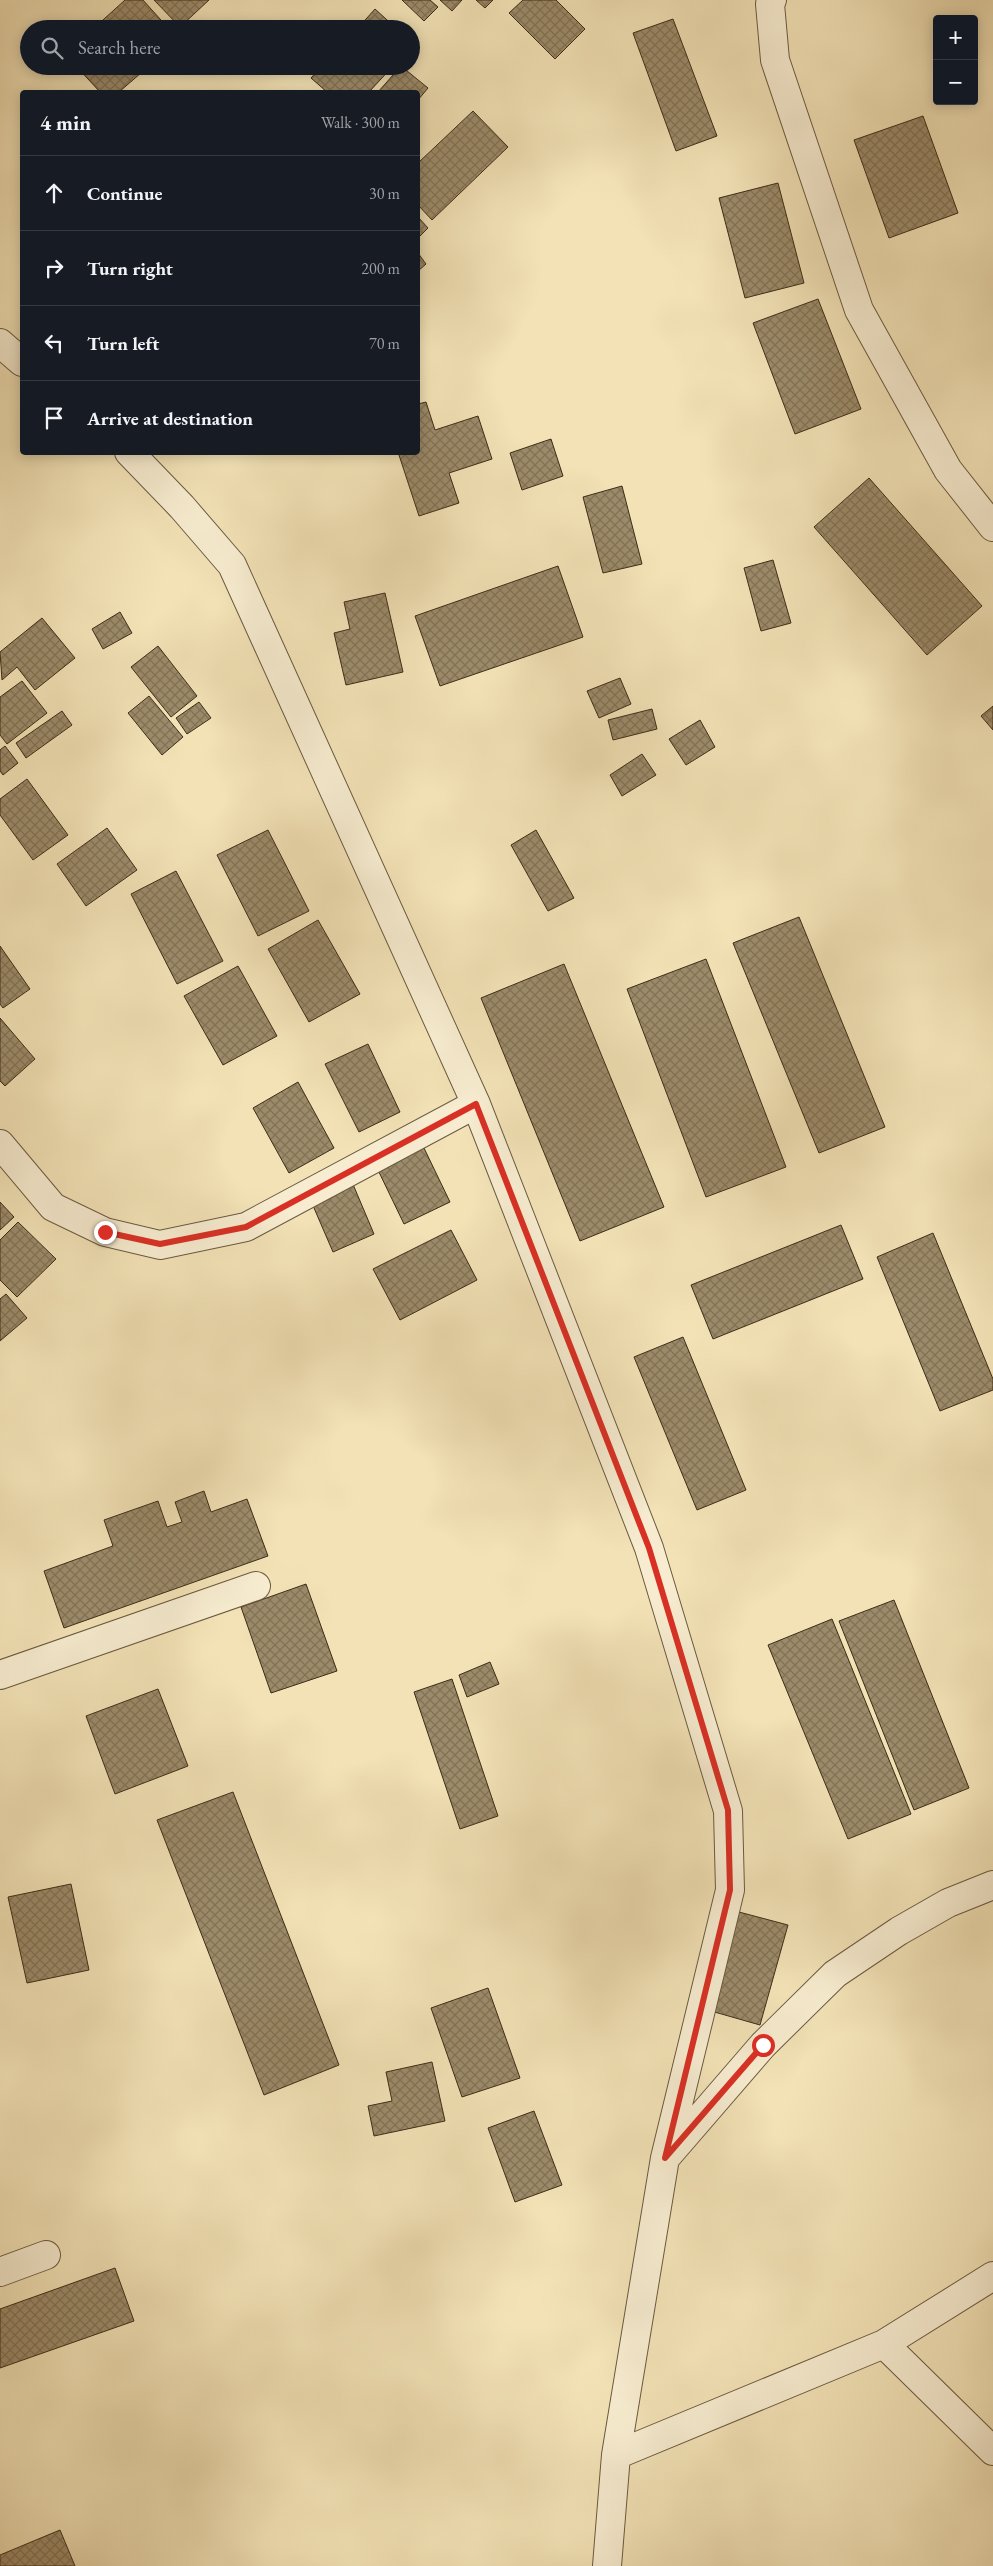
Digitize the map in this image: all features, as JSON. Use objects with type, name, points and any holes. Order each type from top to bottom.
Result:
[{"type":"street","points":[[772,0],[770,4],[775,60],[859,310],[948,470],[993,526]]},
{"type":"street","points":[[0,343],[20,360]]},
{"type":"street","points":[[132,455],[182,507],[232,565],[476,1104],[649,1548],[728,1810],[730,1890],[665,2158],[616,2455],[607,2566]]},
{"type":"street","points":[[0,1144],[53,1207],[105,1232],[160,1244],[246,1227],[476,1104]]},
{"type":"street","points":[[0,1675],[256,1586]]},
{"type":"street","points":[[665,2158],[763,2045],[835,1974],[899,1931],[948,1904],[993,1885]]},
{"type":"street","points":[[0,2272],[46,2255]]},
{"type":"street","points":[[616,2455],[884,2344],[993,2276]]},
{"type":"street","points":[[884,2344],[993,2451]]},
{"type":"building","points":[[125,0],[143,0],[161,20],[103,20]]},
{"type":"building","points":[[154,0],[209,0],[188,20],[173,20]]},
{"type":"building","points":[[402,0],[430,0],[438,7],[424,21]]},
{"type":"building","points":[[440,0],[462,0],[452,11]]},
{"type":"building","points":[[476,0],[493,0],[485,8]]},
{"type":"building","points":[[523,0],[556,0],[585,29],[555,59],[509,13]]},
{"type":"building","points":[[375,9],[387,20],[365,20]]},
{"type":"building","points":[[673,19],[717,136],[676,151],[633,33]]},
{"type":"building","points":[[84,75],[139,75],[121,90],[98,90]]},
{"type":"building","points":[[314,75],[385,75],[371,90],[325,90],[311,78]]},
{"type":"building","points":[[393,75],[412,75],[428,88],[420,98],[420,90],[380,90]]},
{"type":"building","points":[[473,111],[508,147],[432,220],[420,207],[420,161]]},
{"type":"building","points":[[923,116],[958,213],[889,238],[854,140]]},
{"type":"building","points":[[778,183],[804,283],[745,298],[719,198]]},
{"type":"building","points":[[420,219],[428,228],[420,236]]},
{"type":"building","points":[[420,256],[426,264],[420,269]]},
{"type":"building","points":[[818,299],[861,409],[795,434],[753,323]]},
{"type":"building","points":[[426,402],[435,430],[478,416],[492,459],[449,473],[459,503],[419,516],[399,455],[420,455],[420,404]]},
{"type":"building","points":[[551,439],[563,476],[522,490],[510,453]]},
{"type":"building","points":[[869,478],[982,606],[927,655],[814,527]]},
{"type":"building","points":[[622,486],[642,564],[603,573],[583,497]]},
{"type":"building","points":[[773,560],[791,623],[761,631],[744,568]]},
{"type":"building","points":[[558,566],[583,637],[440,686],[415,616]]},
{"type":"building","points":[[385,593],[403,672],[346,685],[334,633],[350,629],[344,602]]},
{"type":"building","points":[[120,612],[132,633],[103,649],[92,629]]},
{"type":"building","points":[[42,618],[75,658],[35,690],[17,667],[2,680],[0,652]]},
{"type":"building","points":[[158,646],[197,696],[171,717],[131,667]]},
{"type":"building","points":[[620,678],[631,704],[599,718],[587,691]]},
{"type":"building","points":[[22,681],[47,713],[7,744],[0,735],[0,697]]},
{"type":"building","points":[[149,696],[183,737],[162,755],[128,713]]},
{"type":"building","points":[[199,702],[211,718],[187,734],[176,718]]},
{"type":"building","points":[[993,706],[993,730],[981,716]]},
{"type":"building","points":[[652,709],[657,729],[613,740],[608,720]]},
{"type":"building","points":[[62,711],[72,725],[26,758],[16,743]]},
{"type":"building","points":[[700,720],[715,747],[686,765],[669,739]]},
{"type":"building","points":[[5,746],[18,763],[3,775],[0,771],[0,750]]},
{"type":"building","points":[[642,754],[656,775],[622,796],[610,775]]},
{"type":"building","points":[[27,779],[68,835],[33,860],[0,815],[0,799]]},
{"type":"building","points":[[107,828],[137,870],[86,906],[57,864]]},
{"type":"building","points":[[268,830],[309,911],[258,936],[217,855]]},
{"type":"building","points":[[536,830],[574,898],[548,911],[511,845]]},
{"type":"building","points":[[176,871],[223,961],[177,984],[131,894]]},
{"type":"building","points":[[799,917],[885,1127],[819,1153],[733,943]]},
{"type":"building","points":[[318,920],[360,994],[309,1022],[268,949]]},
{"type":"building","points":[[0,946],[30,989],[3,1008],[0,1004]]},
{"type":"building","points":[[706,959],[786,1167],[706,1197],[627,989]]},
{"type":"building","points":[[564,964],[664,1207],[580,1241],[481,998]]},
{"type":"building","points":[[238,966],[277,1036],[223,1065],[184,996]]},
{"type":"building","points":[[0,1018],[35,1059],[5,1086],[0,1081]]},
{"type":"building","points":[[368,1044],[400,1112],[359,1132],[325,1064]]},
{"type":"building","points":[[298,1082],[334,1148],[289,1173],[253,1108]]},
{"type":"building","points":[[423,1146],[450,1202],[404,1224],[377,1168]]},
{"type":"building","points":[[352,1182],[374,1234],[333,1252],[311,1201]]},
{"type":"building","points":[[0,1202],[14,1217],[0,1230]]},
{"type":"building","points":[[18,1222],[56,1259],[17,1297],[0,1280],[0,1240]]},
{"type":"building","points":[[841,1225],[863,1279],[713,1339],[691,1285]]},
{"type":"building","points":[[451,1230],[477,1280],[400,1320],[373,1269]]},
{"type":"building","points":[[933,1233],[993,1379],[993,1390],[940,1411],[877,1257]]},
{"type":"building","points":[[6,1294],[27,1318],[0,1341],[0,1299]]},
{"type":"building","points":[[683,1337],[746,1490],[697,1510],[634,1357]]},
{"type":"building","points":[[204,1491],[211,1512],[247,1499],[268,1556],[64,1628],[44,1571],[113,1546],[104,1520],[158,1501],[167,1527],[182,1522],[175,1502]]},
{"type":"building","points":[[306,1584],[337,1671],[271,1693],[241,1607]]},
{"type":"building","points":[[894,1600],[969,1788],[914,1810],[839,1621]]},
{"type":"building","points":[[832,1619],[911,1814],[848,1839],[768,1645]]},
{"type":"building","points":[[490,1662],[499,1684],[467,1697],[459,1675]]},
{"type":"building","points":[[452,1679],[498,1816],[460,1829],[414,1692]]},
{"type":"building","points":[[158,1689],[188,1766],[115,1794],[86,1716]]},
{"type":"building","points":[[233,1792],[339,2065],[264,2095],[157,1820]]},
{"type":"building","points":[[71,1884],[89,1970],[27,1983],[8,1897]]},
{"type":"building","points":[[739,1912],[788,1925],[760,2025],[711,2011]]},
{"type":"building","points":[[488,1988],[520,2078],[462,2097],[431,2008]]},
{"type":"building","points":[[432,2062],[445,2121],[374,2136],[368,2106],[392,2101],[386,2072]]},
{"type":"building","points":[[534,2111],[562,2185],[515,2202],[488,2128]]},
{"type":"building","points":[[115,2268],[134,2321],[0,2368],[0,2309]]},
{"type":"building","points":[[60,2530],[75,2566],[0,2566],[0,2555]]},
{"type":"route","points":[[105,1232],[160,1244],[246,1227],[476,1104],[649,1548],[728,1810],[730,1890],[665,2158],[763,2045]]}]
